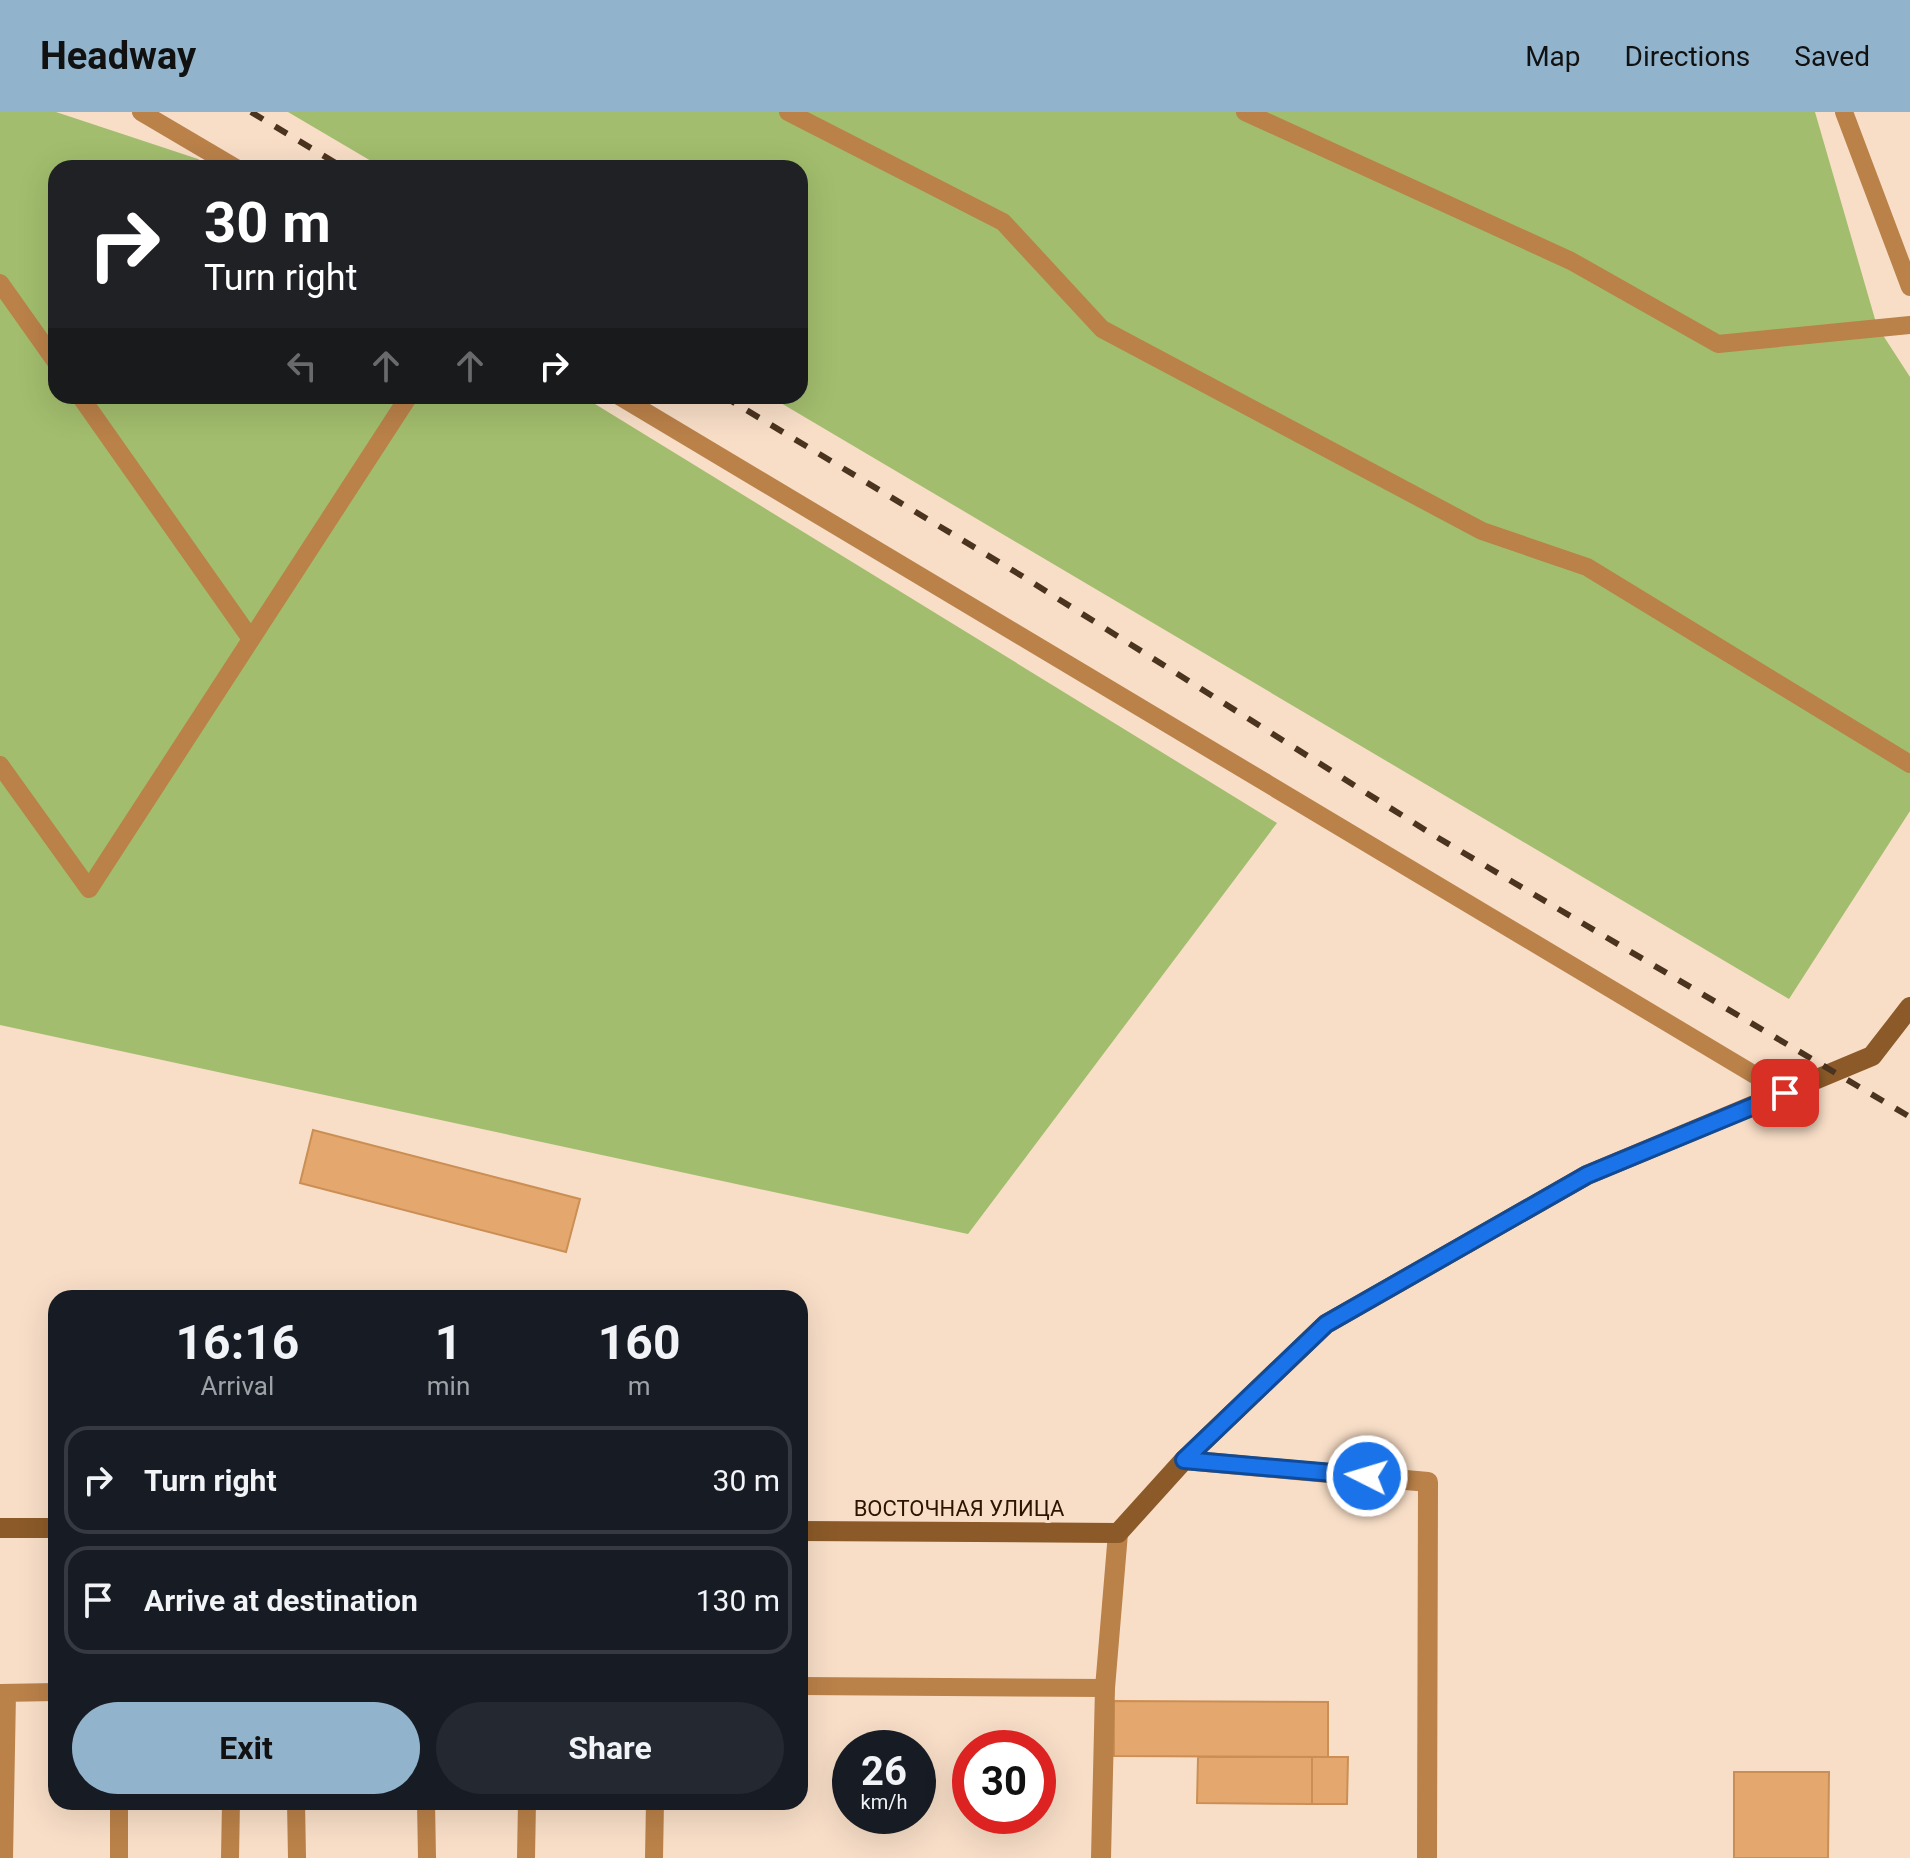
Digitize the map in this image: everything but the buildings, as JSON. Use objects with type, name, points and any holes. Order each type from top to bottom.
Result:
[{"type":"street","points":[[1101,1858],[1105,1688],[1118,1533],[1184,1460],[1326,1324],[1587,1175],[1872,1056],[1910,1007]]},
{"type":"street","points":[[1184,1460],[1428,1482],[1427,1858]]},
{"type":"street","points":[[0,1528],[48,1528]]},
{"type":"street","name":"ВОСТОЧНАЯ УЛИЦА","points":[[808,1531],[1118,1533]]},
{"type":"lane","points":[[141,112],[222,160]]},
{"type":"lane","points":[[788,112],[1003,222],[1102,329],[1482,531],[1587,567],[1910,764]]},
{"type":"lane","points":[[1245,112],[1571,261],[1718,344],[1910,325]]},
{"type":"lane","points":[[1844,112],[1910,287]]},
{"type":"lane","points":[[0,283],[48,351]]},
{"type":"lane","points":[[86,404],[251,639]]},
{"type":"lane","points":[[0,765],[89,889],[404,404]]},
{"type":"lane","points":[[632,404],[1785,1093]]},
{"type":"lane","points":[[808,1686],[1105,1688]]},
{"type":"lane","points":[[4,1858],[4,1693],[48,1692]]},
{"type":"lane","points":[[119,1810],[119,1858]]},
{"type":"lane","points":[[230,1858],[231,1810]]},
{"type":"lane","points":[[296,1810],[297,1858]]},
{"type":"lane","points":[[426,1810],[427,1858]]},
{"type":"lane","points":[[526,1858],[527,1810]]},
{"type":"lane","points":[[654,1858],[655,1810]]},
{"type":"green space","points":[[0,112],[56,112],[200,160],[48,160],[48,404],[595,404],[1277,823],[968,1234],[0,1025]]},
{"type":"green space","points":[[288,112],[1815,112],[1877,326],[1910,377],[1910,811],[1789,999],[783,404],[808,404],[808,160],[369,160]]},
{"type":"railway","points":[[251,112],[331,160]]},
{"type":"railway","points":[[736,404],[1022,576],[1430,833],[1910,1117]]},
{"type":"route","points":[[1367,1476],[1184,1460],[1326,1324],[1587,1175],[1785,1093]]}]
